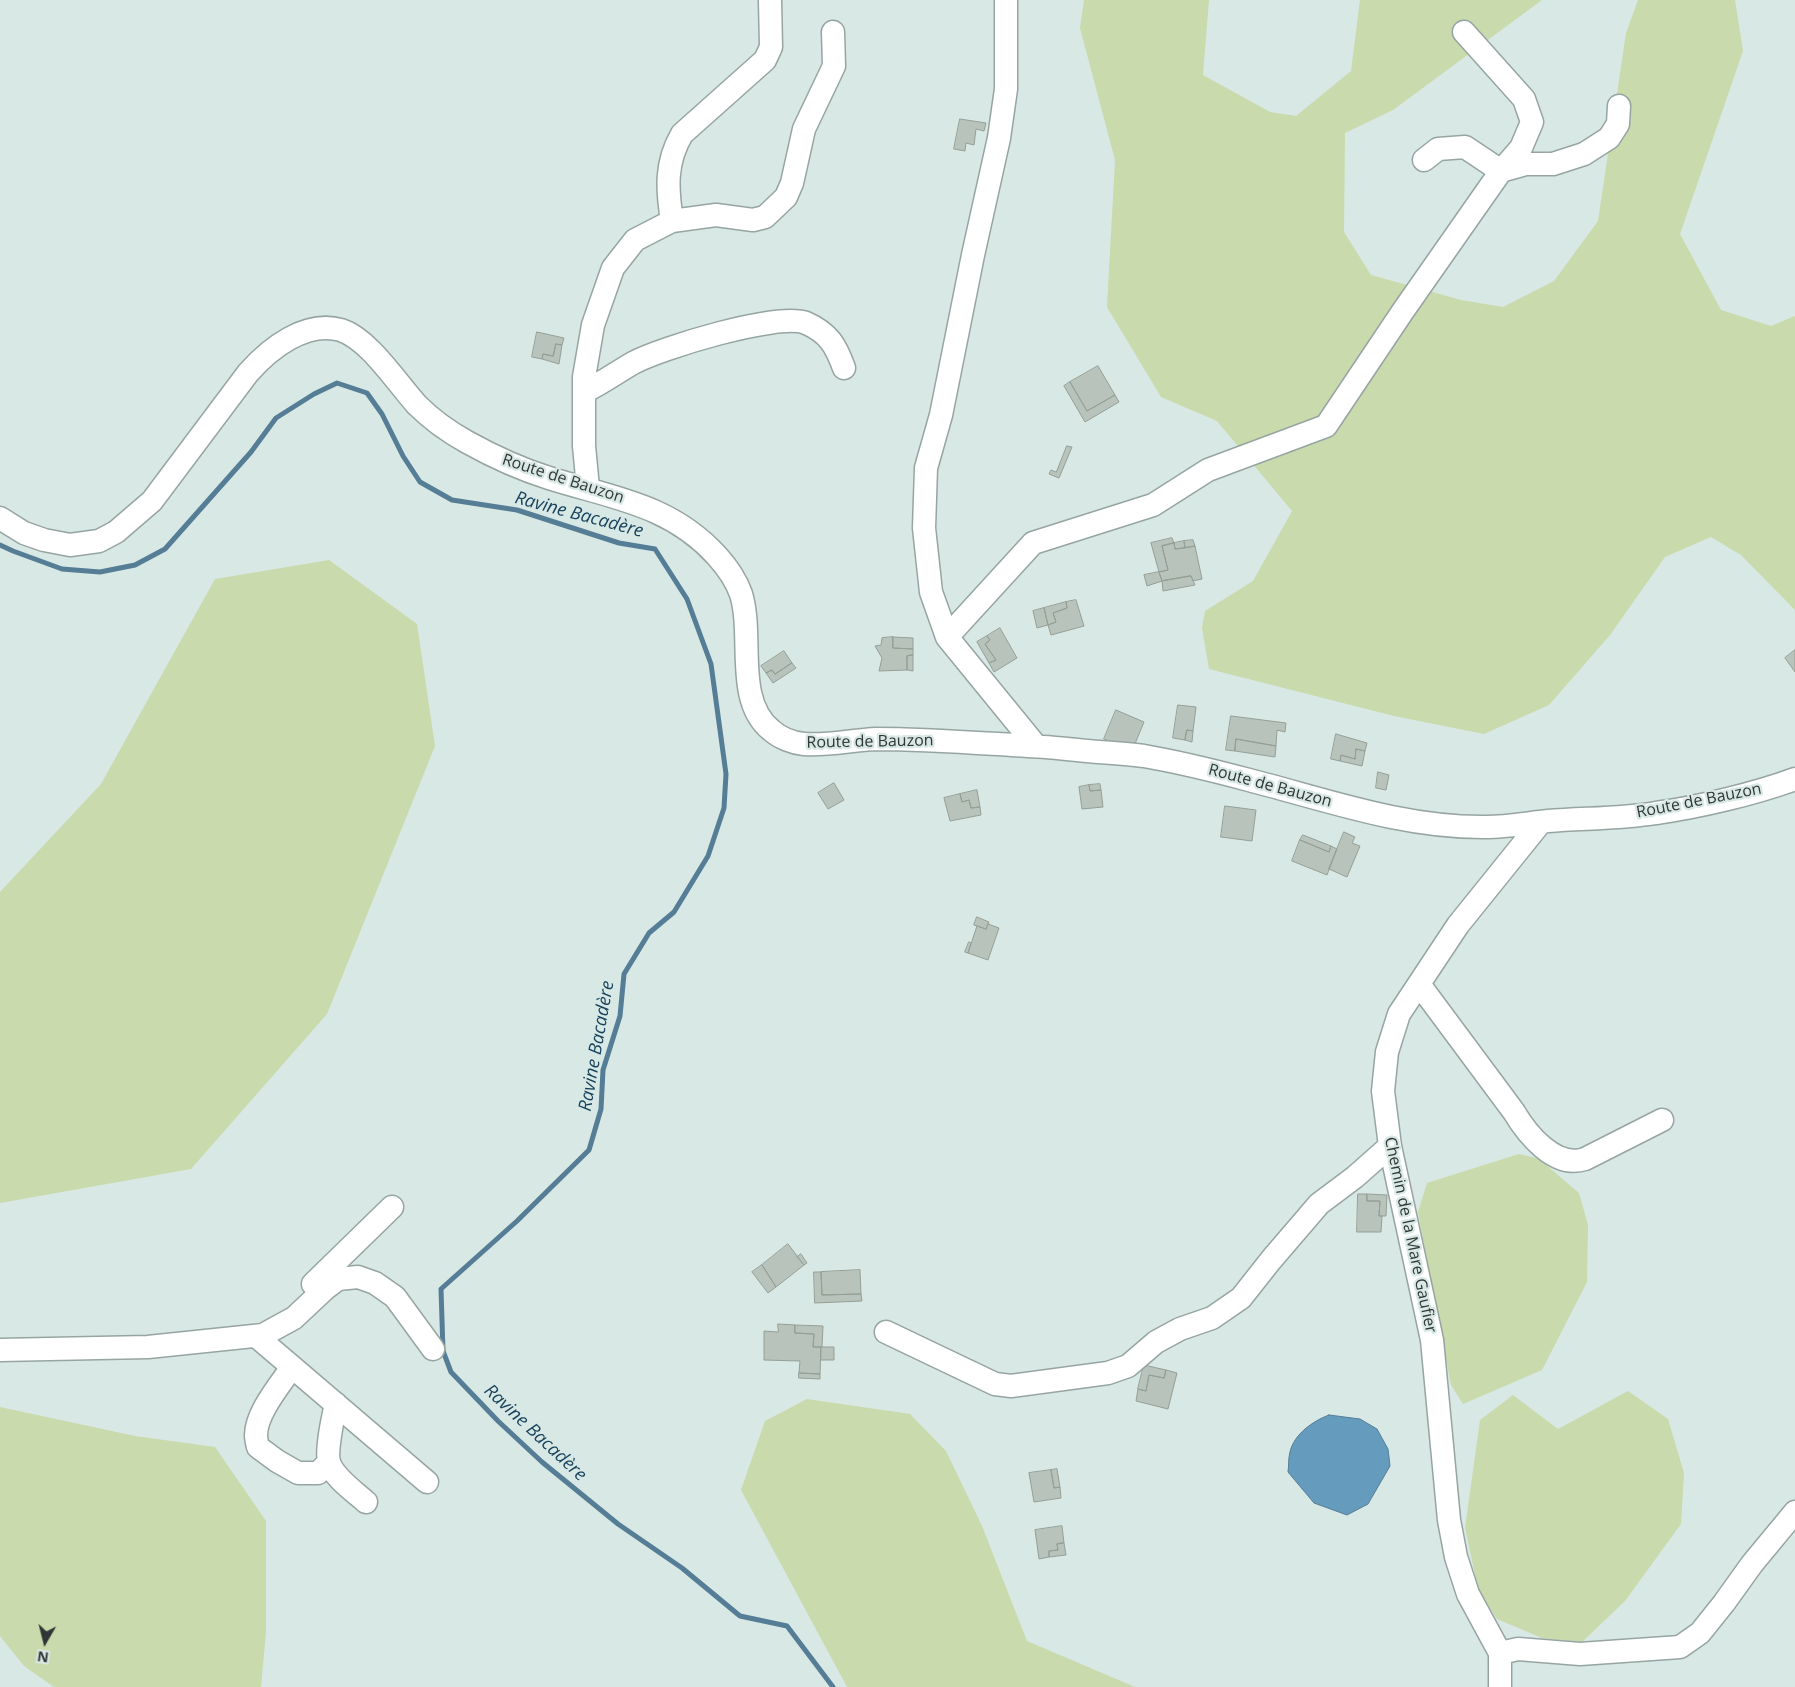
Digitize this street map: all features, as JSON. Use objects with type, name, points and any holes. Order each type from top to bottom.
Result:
[{"type":"street","points":[[672,221],[668,195],[673,150],[682,134],[765,60],[771,47],[770,0]]},
{"type":"street","points":[[1006,0],[1006,89],[999,138],[941,415],[926,468],[924,528],[931,592],[947,637],[1036,746]]},
{"type":"street","points":[[588,488],[584,446],[584,377],[593,325],[613,268],[635,240],[672,221],[716,215],[752,220],[765,217],[786,197],[792,183],[804,129],[834,66],[833,32]]},
{"type":"street","points":[[947,637],[1034,543],[1153,505],[1208,470],[1326,426],[1403,311],[1501,171],[1521,148],[1532,122],[1524,100],[1464,32]]},
{"type":"street","points":[[1501,171],[1526,164],[1553,164],[1584,154],[1610,138],[1618,124],[1619,106]]},
{"type":"street","points":[[1424,160],[1438,149],[1466,147],[1501,171]]},
{"type":"street","points":[[584,392],[634,363],[664,350],[691,341],[752,326],[785,321],[804,322],[821,331],[837,347],[844,368]]},
{"type":"street","name":"Route de Bauzon","points":[[0,518],[24,533],[44,540],[70,545],[98,541],[116,532],[152,501],[264,355],[306,331],[326,328],[340,330],[362,342],[420,407],[462,439],[512,465],[554,479],[624,498],[678,523],[711,550],[729,570],[742,596],[749,691],[753,705],[760,719],[772,731],[788,740],[805,744],[877,739],[1036,746],[1143,756],[1243,778],[1363,811],[1408,821],[1448,826],[1488,827],[1655,814],[1727,798],[1795,779]]},
{"type":"street","name":"Chemin de la Mare Gaufier","points":[[1500,1687],[1500,1652],[1468,1594],[1456,1557],[1449,1520],[1432,1340],[1390,1146],[1383,1091],[1387,1052],[1399,1014],[1458,925],[1541,822]]},
{"type":"street","points":[[1419,984],[1508,1104],[1524,1130],[1535,1142],[1560,1157],[1569,1161],[1578,1161],[1662,1120]]},
{"type":"street","points":[[886,1332],[995,1384],[1011,1386],[1108,1373],[1128,1366],[1156,1342],[1180,1329],[1212,1318],[1240,1298],[1319,1204],[1355,1177],[1390,1146]]},
{"type":"street","points":[[260,1335],[392,1208]]},
{"type":"street","points":[[0,1350],[148,1347],[260,1335],[274,1330],[294,1318],[338,1279],[358,1277],[375,1283],[395,1297],[433,1349]]},
{"type":"street","points":[[260,1335],[292,1367],[427,1482]]},
{"type":"street","points":[[292,1367],[267,1404],[258,1423],[256,1436],[258,1447],[298,1473],[318,1473],[329,1462]]},
{"type":"street","points":[[336,1404],[330,1436],[329,1462],[338,1477],[366,1502]]},
{"type":"street","points":[[1500,1652],[1518,1650],[1580,1654],[1680,1647],[1700,1633],[1752,1564],[1795,1512]]},
{"type":"green space","points":[[1084,0],[1209,0],[1203,75],[1270,112],[1296,116],[1351,71],[1360,0],[1542,0],[1393,110],[1345,133],[1344,232],[1371,275],[1461,300],[1503,307],[1554,281],[1598,221],[1626,33],[1638,0],[1735,0],[1743,51],[1680,234],[1721,310],[1771,326],[1795,316],[1795,610],[1741,555],[1711,537],[1665,557],[1610,635],[1549,705],[1484,734],[1394,716],[1209,669],[1202,628],[1205,611],[1253,581],[1292,511],[1217,421],[1161,397],[1107,307],[1115,160],[1080,28]]},
{"type":"green space","points":[[329,560],[417,624],[435,746],[327,1014],[191,1169],[0,1203],[0,892],[101,784],[215,579]]},
{"type":"green space","points":[[1519,1154],[1539,1159],[1579,1193],[1588,1225],[1587,1282],[1542,1370],[1463,1404],[1451,1385],[1418,1212],[1427,1183]]},
{"type":"green space","points":[[1628,1391],[1668,1419],[1684,1473],[1681,1524],[1625,1601],[1582,1642],[1542,1638],[1497,1619],[1478,1589],[1465,1528],[1480,1420],[1513,1395],[1558,1429]]},
{"type":"green space","points":[[807,1399],[910,1414],[946,1451],[982,1526],[1027,1641],[1135,1687],[847,1687],[741,1490],[765,1421]]},
{"type":"green space","points":[[0,1407],[135,1436],[215,1447],[266,1521],[266,1632],[261,1687],[54,1687],[24,1666],[0,1636]]},
{"type":"water","points":[[1329,1415],[1360,1419],[1377,1429],[1388,1449],[1390,1466],[1368,1504],[1347,1515],[1314,1503],[1288,1472],[1289,1455],[1296,1439],[1305,1429]]},
{"type":"building","points":[[960,119],[986,123],[984,131],[976,129],[974,145],[966,143],[965,151],[954,149]]},
{"type":"building","points":[[537,332],[564,338],[562,345],[556,344],[553,356],[543,354],[542,359],[532,357]]},
{"type":"building","points":[[556,344],[562,345],[559,364],[542,359],[543,354],[553,356]]},
{"type":"building","points":[[1098,366],[1115,395],[1087,411],[1070,382]]},
{"type":"building","points":[[1070,382],[1087,411],[1115,395],[1119,402],[1085,422],[1064,386]]},
{"type":"building","points":[[1067,446],[1072,447],[1059,478],[1049,474],[1051,470],[1056,472]]},
{"type":"building","points":[[1172,538],[1174,543],[1162,546],[1168,570],[1159,572],[1151,543]]},
{"type":"building","points":[[1193,540],[1195,546],[1185,548],[1184,541]]},
{"type":"building","points":[[1184,541],[1185,548],[1175,549],[1174,543]]},
{"type":"building","points":[[1174,543],[1175,549],[1195,546],[1202,579],[1193,581],[1191,576],[1162,581],[1159,572],[1168,570],[1162,546]]},
{"type":"building","points":[[1159,572],[1162,581],[1147,586],[1144,575]]},
{"type":"building","points":[[1191,576],[1195,585],[1163,591],[1162,581]]},
{"type":"building","points":[[1076,600],[1084,626],[1051,635],[1048,625],[1056,622],[1053,613],[1067,608],[1066,602]]},
{"type":"building","points":[[1066,602],[1067,608],[1053,613],[1056,622],[1048,625],[1044,608]]},
{"type":"building","points":[[1044,608],[1048,625],[1037,628],[1033,611]]},
{"type":"building","points":[[1000,628],[1017,658],[994,672],[989,663],[996,660],[985,644],[990,640],[987,636]]},
{"type":"building","points":[[987,636],[990,640],[985,644],[996,660],[989,663],[977,642]]},
{"type":"building","points":[[893,637],[913,638],[913,649],[893,648]]},
{"type":"building","points":[[893,637],[893,648],[913,649],[913,655],[907,656],[907,670],[879,671],[882,658],[875,646],[881,645],[882,638]]},
{"type":"building","points":[[1795,650],[1795,672],[1785,658]]},
{"type":"building","points":[[784,651],[792,663],[775,674],[772,670],[766,673],[761,666]]},
{"type":"building","points":[[913,655],[913,671],[907,670],[907,656]]},
{"type":"building","points":[[792,663],[796,668],[773,683],[766,673],[772,670],[775,674]]},
{"type":"building","points":[[1178,705],[1196,707],[1193,731],[1187,730],[1185,740],[1173,738]]},
{"type":"building","points":[[1116,710],[1144,722],[1132,751],[1104,739]]},
{"type":"building","points":[[1231,716],[1286,723],[1285,732],[1277,730],[1276,746],[1236,739],[1235,751],[1226,750]]},
{"type":"building","points":[[1187,730],[1193,731],[1192,742],[1185,740]]},
{"type":"building","points":[[1336,734],[1367,743],[1365,751],[1356,749],[1355,759],[1341,755],[1340,761],[1331,759]]},
{"type":"building","points":[[1236,739],[1276,746],[1275,757],[1235,751]]},
{"type":"building","points":[[1356,749],[1365,751],[1362,766],[1340,761],[1341,755],[1355,759]]},
{"type":"building","points":[[1378,772],[1389,775],[1386,790],[1376,788]]},
{"type":"building","points":[[834,783],[844,800],[828,809],[818,793]]},
{"type":"building","points":[[1100,784],[1101,790],[1090,791],[1089,785]]},
{"type":"building","points":[[1089,785],[1090,791],[1101,790],[1103,807],[1082,809],[1079,787]]},
{"type":"building","points":[[977,790],[980,807],[971,808],[969,800],[962,802],[960,794]]},
{"type":"building","points":[[960,794],[962,802],[969,800],[971,808],[980,807],[981,815],[950,821],[944,798]]},
{"type":"building","points":[[1225,806],[1256,810],[1252,841],[1221,837]]},
{"type":"building","points":[[1344,832],[1355,837],[1352,843],[1360,846],[1347,877],[1329,869]]},
{"type":"building","points":[[1303,835],[1331,846],[1329,852],[1300,840]]},
{"type":"building","points":[[1300,840],[1329,852],[1331,846],[1337,849],[1327,875],[1292,861]]},
{"type":"building","points":[[977,917],[989,922],[986,929],[974,925]]},
{"type":"building","points":[[988,924],[999,928],[988,960],[968,953],[977,926],[986,929]]},
{"type":"building","points":[[969,942],[971,943],[968,953],[965,952]]},
{"type":"building","points":[[1358,1194],[1367,1194],[1367,1201],[1380,1201],[1379,1216],[1382,1216],[1381,1232],[1357,1232]]},
{"type":"building","points":[[1367,1194],[1387,1195],[1386,1216],[1379,1216],[1380,1201],[1367,1201]]},
{"type":"building","points":[[788,1244],[804,1265],[776,1287],[762,1265]]},
{"type":"building","points":[[801,1254],[807,1263],[804,1265],[797,1257]]},
{"type":"building","points":[[762,1265],[776,1287],[768,1293],[752,1272]]},
{"type":"building","points":[[860,1270],[861,1294],[822,1295],[821,1272]]},
{"type":"building","points":[[814,1272],[821,1272],[822,1295],[861,1294],[862,1301],[815,1303]]},
{"type":"building","points":[[778,1324],[795,1325],[795,1333],[814,1334],[813,1347],[821,1347],[820,1374],[799,1373],[800,1361],[764,1360],[764,1331],[778,1332]]},
{"type":"building","points":[[795,1325],[823,1326],[822,1347],[813,1347],[814,1334],[795,1333]]},
{"type":"building","points":[[821,1347],[834,1347],[834,1360],[821,1360]]},
{"type":"building","points":[[1144,1365],[1166,1370],[1164,1378],[1149,1375],[1146,1391],[1138,1389]]},
{"type":"building","points":[[1166,1370],[1177,1373],[1168,1409],[1136,1401],[1138,1389],[1146,1391],[1149,1375],[1164,1378]]},
{"type":"building","points":[[799,1373],[820,1374],[820,1379],[799,1378]]},
{"type":"building","points":[[1057,1469],[1060,1487],[1054,1488],[1051,1470]]},
{"type":"building","points":[[1051,1470],[1054,1488],[1060,1487],[1061,1498],[1034,1502],[1029,1473]]},
{"type":"building","points":[[1062,1526],[1064,1543],[1057,1544],[1058,1550],[1049,1551],[1049,1557],[1039,1559],[1035,1530]]},
{"type":"building","points":[[1064,1543],[1066,1555],[1049,1557],[1049,1551],[1058,1550],[1057,1544]]},
{"type":"waterway","name":"Ravine Bacadère","points":[[0,545],[62,569],[100,572],[135,565],[165,549],[251,452],[276,418],[314,394],[337,383],[367,393],[382,414],[403,456],[420,482],[452,500],[517,510],[619,543],[655,549],[687,599],[711,664],[726,774],[724,808],[708,856],[674,912],[649,933],[624,974],[620,1016],[603,1070],[601,1109],[589,1150],[517,1221],[441,1289],[443,1351],[451,1372],[498,1421],[542,1462],[618,1524],[682,1568],[740,1616],[787,1626],[833,1687]]}]
